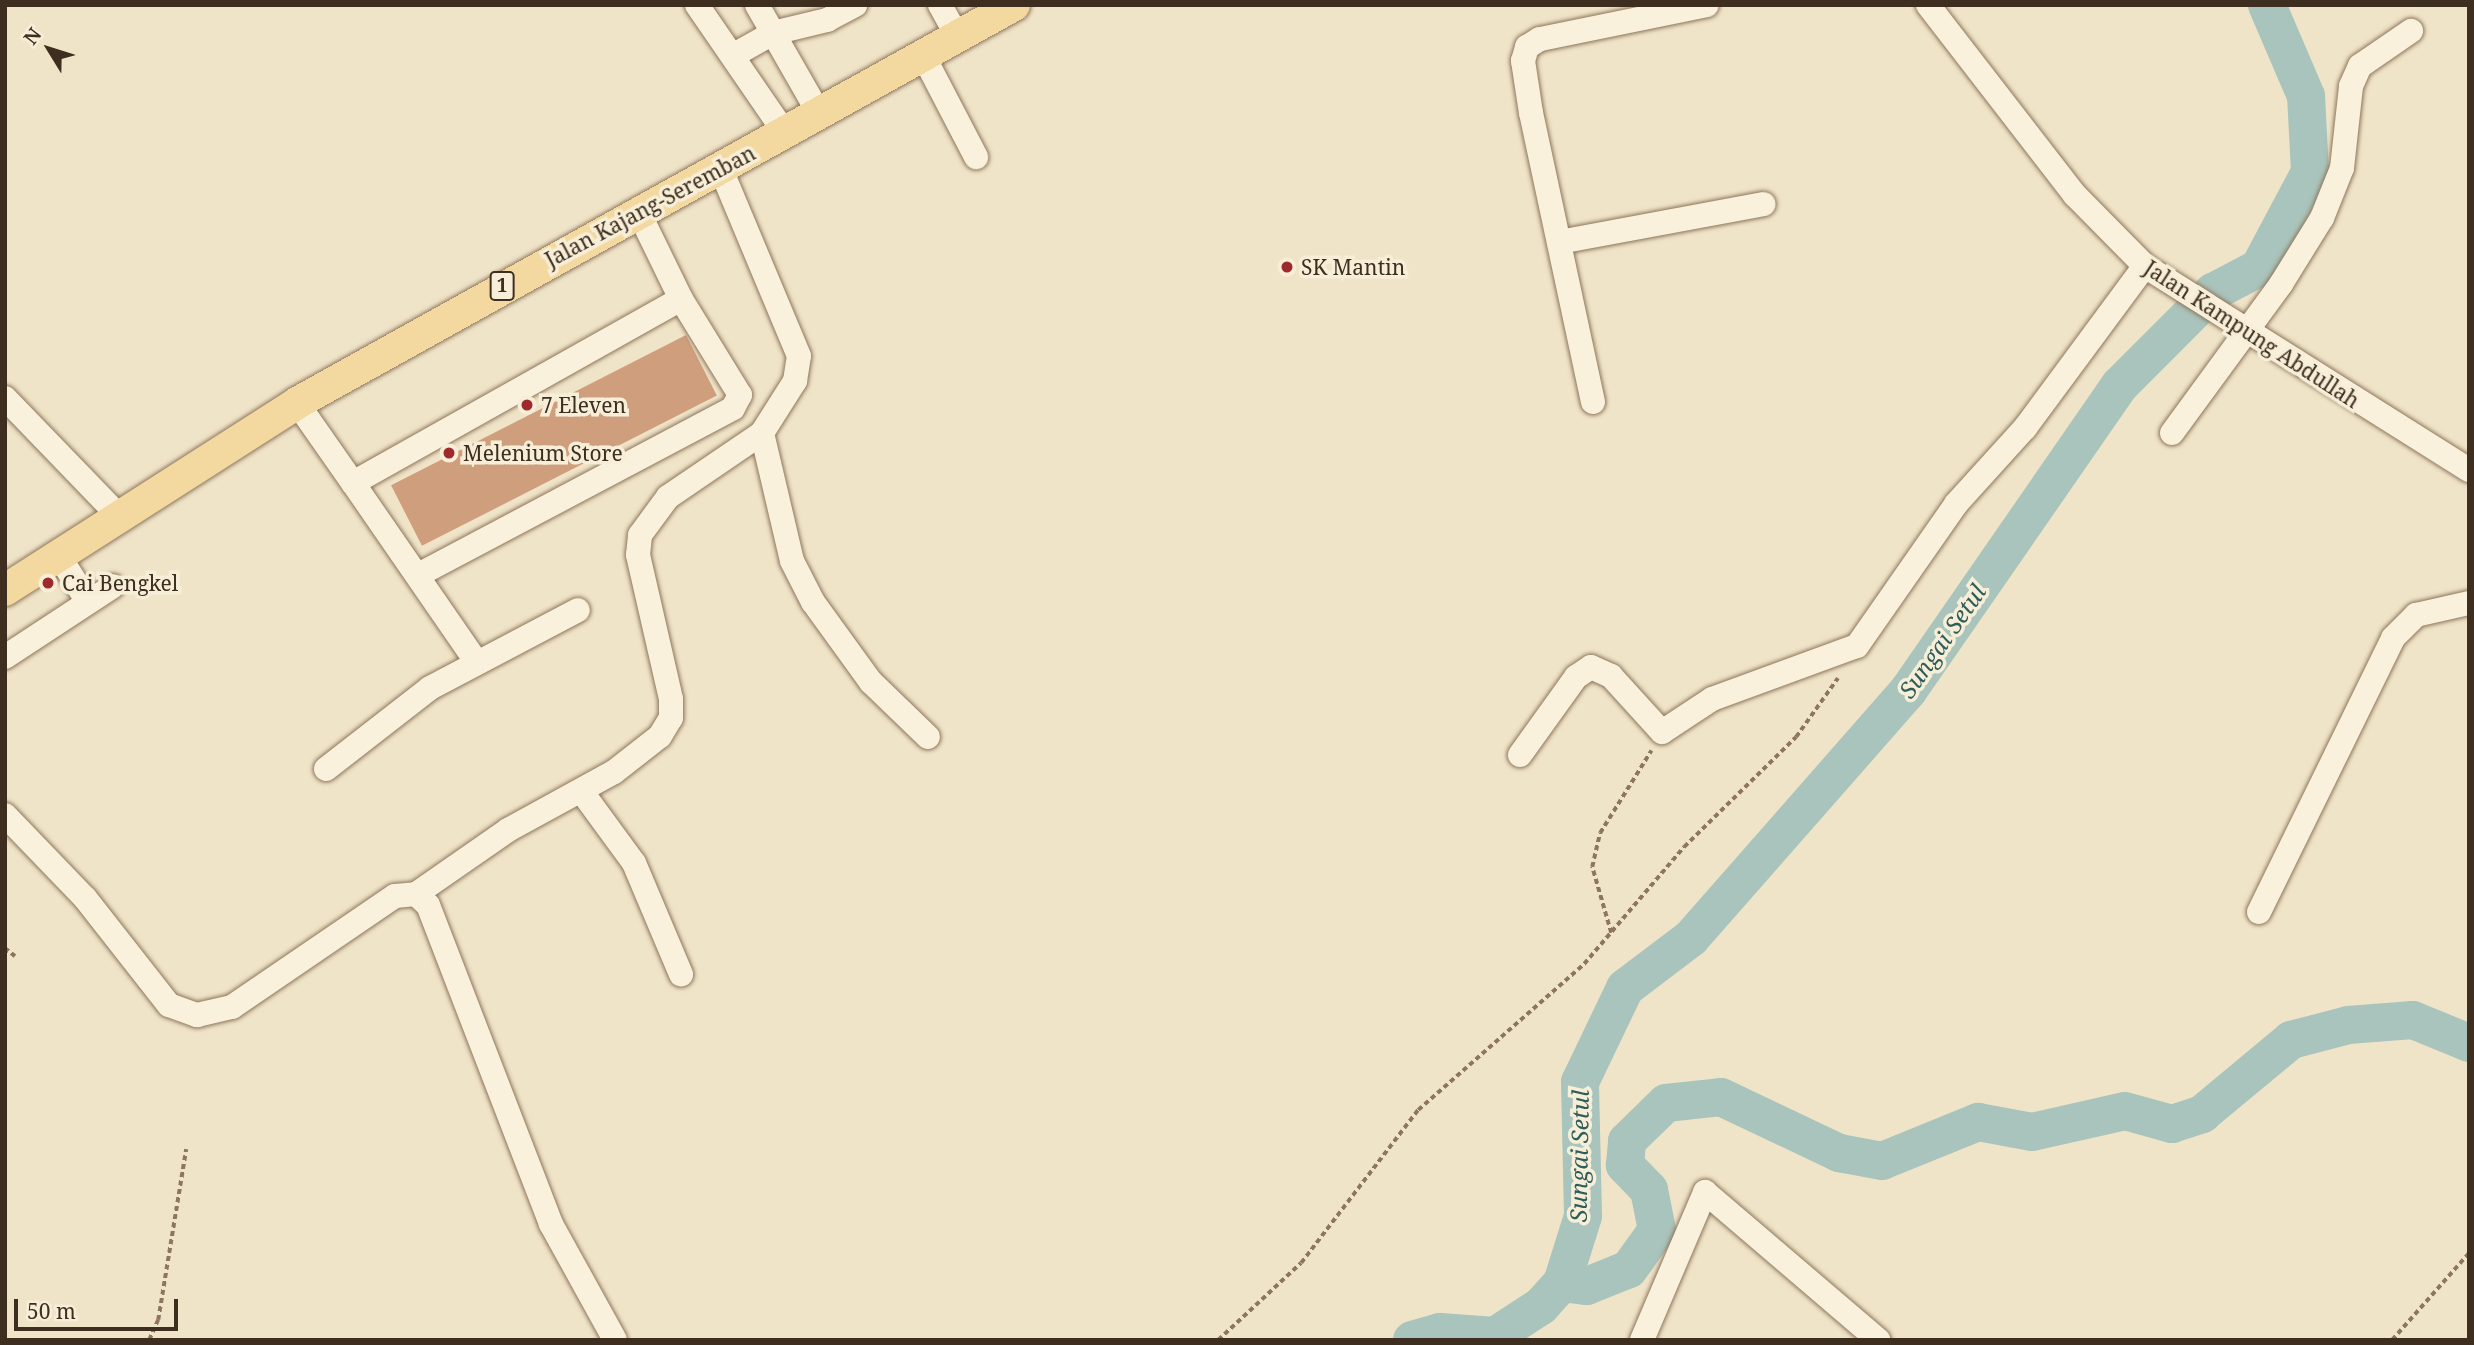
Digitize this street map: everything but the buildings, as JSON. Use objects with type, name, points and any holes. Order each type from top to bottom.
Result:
[{"type":"main road","name":"Jalan Kajang-Seremban","points":[[5,590],[297,403],[638,211],[924,57],[999,9]]},
{"type":"street","points":[[697,5],[734,55],[785,133]]},
{"type":"street","points":[[757,5],[820,115]]},
{"type":"street","points":[[734,55],[773,33],[827,20],[855,5]]},
{"type":"street","points":[[940,5],[958,37]]},
{"type":"street","points":[[1593,402],[1531,113],[1523,61],[1527,47],[1540,38],[1707,5]]},
{"type":"street","name":"Jalan Kampung Abdullah","points":[[1928,5],[2075,195],[2145,266],[2244,333],[2469,470]]},
{"type":"street","points":[[2172,433],[2322,218],[2342,168],[2351,86],[2360,66],[2411,31]]},
{"type":"street","points":[[924,57],[976,157]]},
{"type":"street","points":[[5,815],[85,898],[169,1004],[197,1015],[232,1007],[395,896],[416,894],[508,830],[582,792],[660,736],[671,719],[671,699],[638,555],[640,535],[668,498],[762,433],[795,381],[799,356],[720,167]]},
{"type":"street","points":[[1559,242],[1765,204]]},
{"type":"street","points":[[419,574],[733,408],[740,396],[681,299],[638,211]]},
{"type":"street","points":[[1520,755],[1576,677],[1591,667],[1611,676],[1662,732],[1712,699],[1857,646],[1956,504],[2025,428],[2145,266]]},
{"type":"street","points":[[353,483],[681,299]]},
{"type":"street","points":[[5,398],[121,517]]},
{"type":"street","points":[[297,403],[419,574],[476,661]]},
{"type":"street","points":[[762,433],[792,561],[813,602],[871,682],[928,737]]},
{"type":"street","points":[[59,556],[88,602]]},
{"type":"street","points":[[8,649],[113,586]]},
{"type":"street","points":[[2259,912],[2393,638],[2416,615],[2469,603]]},
{"type":"street","points":[[326,769],[372,729],[476,661],[578,610]]},
{"type":"street","points":[[582,792],[634,863],[681,974]]},
{"type":"street","points":[[416,894],[428,905],[551,1224],[615,1340]]},
{"type":"street","points":[[1642,1340],[1705,1192],[1878,1340]]},
{"type":"path","points":[[1218,1340],[1301,1263],[1418,1110],[1548,1002],[1684,847],[1796,737],[1857,646]]},
{"type":"path","points":[[1611,933],[1592,867],[1600,833],[1662,732]]},
{"type":"path","points":[[5,948],[15,956]]},
{"type":"path","points":[[149,1340],[158,1321],[186,1149]]},
{"type":"path","points":[[2392,1340],[2469,1253]]},
{"type":"waterway","name":"Sungai Setul","points":[[1412,1340],[1440,1332],[1495,1336],[1541,1306],[1562,1283],[1583,1216],[1580,1082],[1625,988],[1691,938],[1908,691],[2120,385],[2213,292],[2259,268],[2310,172],[2306,96],[2267,5]]},
{"type":"waterway","points":[[1562,1283],[1587,1286],[1629,1269],[1657,1230],[1649,1190],[1625,1165],[1627,1141],[1666,1103],[1721,1097],[1839,1153],[1882,1161],[1978,1122],[2032,1132],[2125,1111],[2172,1124],[2202,1114],[2291,1040],[2348,1025],[2413,1020],[2469,1043]]},
{"type":"place","name":"SK Mantin","points":[[1287,267]]},
{"type":"place","name":"7 Eleven","points":[[527,405]]},
{"type":"place","name":"Melenium Store","points":[[449,453]]},
{"type":"place","name":"Cai Bengkel","points":[[48,583]]}]
